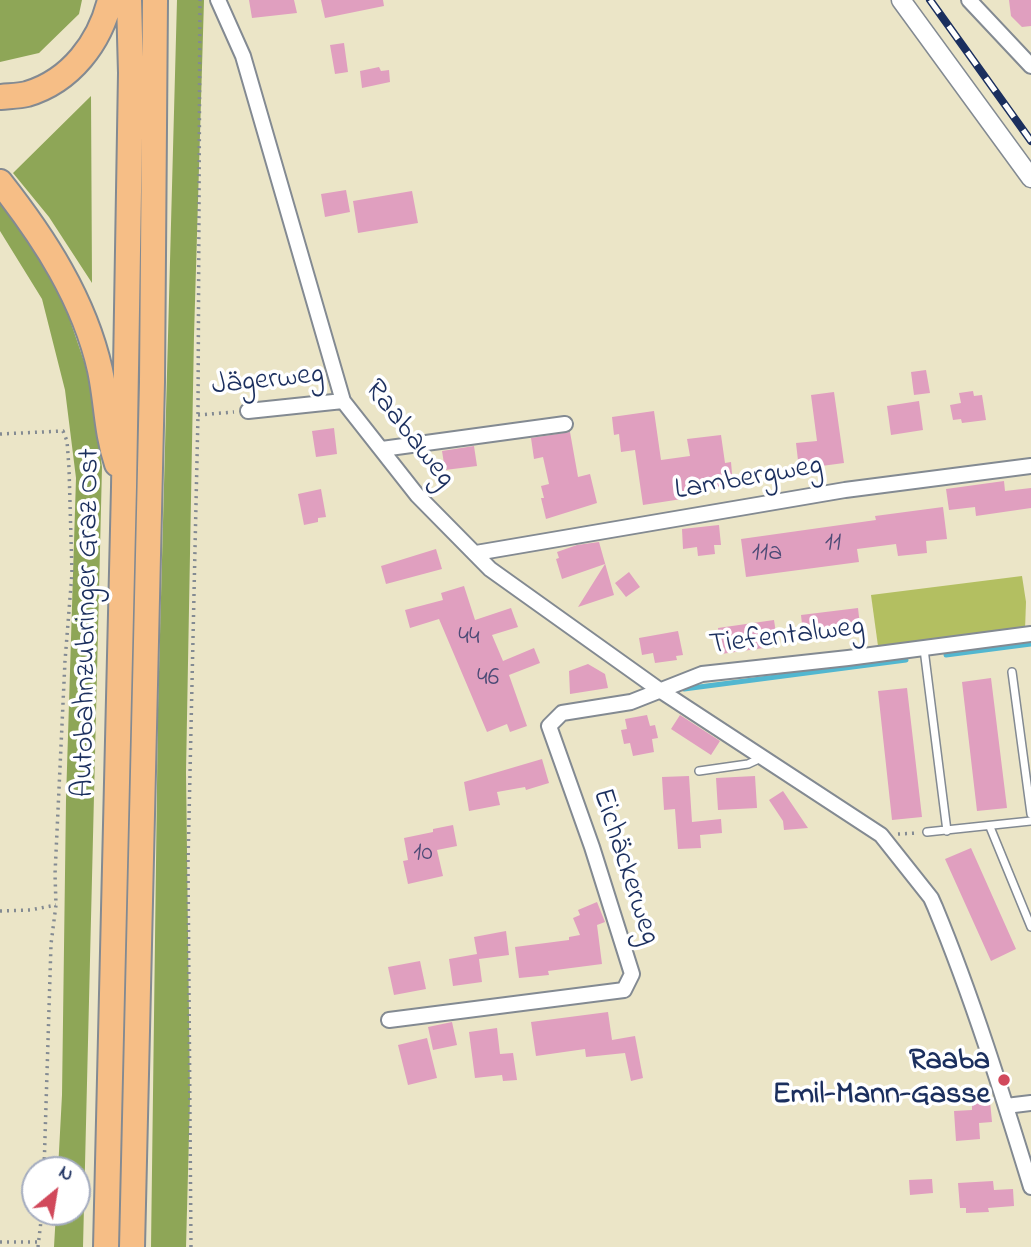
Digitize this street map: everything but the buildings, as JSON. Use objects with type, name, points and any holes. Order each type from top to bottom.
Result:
[{"type":"highway","points":[[0,97],[27,94],[58,80],[85,55],[104,22],[110,0]]},
{"type":"highway","name":"Autobahnzubringer Graz Ost","points":[[106,1247],[124,487],[130,0]]},
{"type":"highway","name":"Autobahnzubringer Graz Ost","points":[[132,1247],[152,382],[155,0]]},
{"type":"highway","points":[[0,182],[34,225],[61,269],[86,326],[100,370],[109,439],[124,487]]},
{"type":"street","name":"Raabaweg","points":[[218,0],[243,56],[343,401],[417,495],[490,569],[658,689],[881,835],[931,898],[963,974],[1031,1187]]},
{"type":"street","points":[[901,0],[1031,178]]},
{"type":"street","points":[[969,0],[1031,66]]},
{"type":"street","name":"Jägerweg","points":[[248,411],[343,401]]},
{"type":"street","points":[[382,449],[565,424]]},
{"type":"street","name":"Lambergweg","points":[[476,553],[845,490],[1031,466]]},
{"type":"street","name":"Tiefentalweg","points":[[658,689],[702,674],[1031,634]]},
{"type":"street","name":"Eichäckerweg","points":[[389,1020],[624,990],[632,974],[549,726],[562,713],[631,702],[658,689]]},
{"type":"street","points":[[1006,1106],[1031,1103]]},
{"type":"lane","points":[[924,649],[947,831]]},
{"type":"lane","points":[[1012,672],[1031,814]]},
{"type":"lane","points":[[699,771],[748,764],[761,758]]},
{"type":"lane","points":[[927,832],[1031,821]]},
{"type":"lane","points":[[990,827],[1031,927]]},
{"type":"path","points":[[191,1247],[188,863],[198,415],[200,0]]},
{"type":"path","name":"Jägerweg","points":[[198,415],[248,411]]},
{"type":"path","points":[[0,434],[62,431],[67,442],[69,468],[72,573],[65,662],[55,874],[56,905],[51,944],[44,1156]]},
{"type":"path","points":[[881,835],[927,832]]},
{"type":"path","points":[[0,911],[30,910],[56,905]]},
{"type":"path","points":[[0,1242],[38,1244],[41,1226]]},
{"type":"green space","points":[[0,0],[82,0],[79,14],[39,53],[0,62]]},
{"type":"green space","points":[[177,0],[204,0],[194,335],[186,772],[190,1098],[186,1247],[151,1247],[158,709]]},
{"type":"green space","points":[[91,96],[92,283],[49,217],[13,173]]},
{"type":"green space","points":[[0,202],[10,211],[56,279],[91,382],[102,467],[85,1156],[59,1156],[76,478],[65,390],[42,299],[0,231]]},
{"type":"green space","points":[[1022,576],[1026,602],[1025,630],[878,646],[871,595]]},
{"type":"green space","points":[[55,1226],[84,1226],[83,1247],[54,1247]]},
{"type":"waterway","points":[[946,655],[1031,644]]},
{"type":"waterway","points":[[684,689],[906,660]]},
{"type":"railway","points":[[930,0],[1031,141]]},
{"type":"place","name":"Raaba Emil-Mann-Gasse","points":[[1004,1080]]}]
